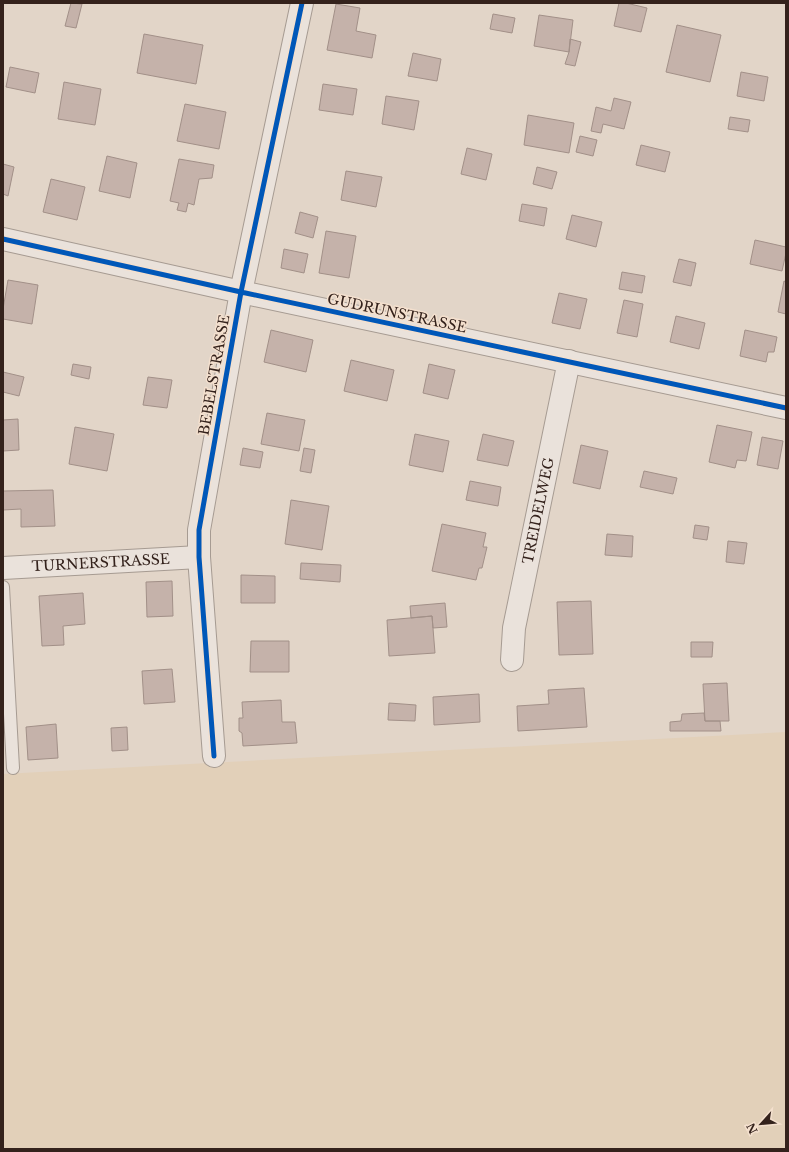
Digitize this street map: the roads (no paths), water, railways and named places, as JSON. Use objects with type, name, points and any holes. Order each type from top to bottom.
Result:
[{"type":"street","name":"BEBELSTRASSE","points":[[214,756],[199,557],[199,530],[241,292],[302,3]]},
{"type":"street","name":"GUDRUNSTRASSE","points":[[3,239],[241,292],[786,408]]},
{"type":"street","name":"TREIDELWEG","points":[[512,660],[514,628],[569,361]]},
{"type":"street","name":"TURNERSTRASSE","points":[[3,568],[199,557]]},
{"type":"lane","points":[[3,586],[13,768]]}]
